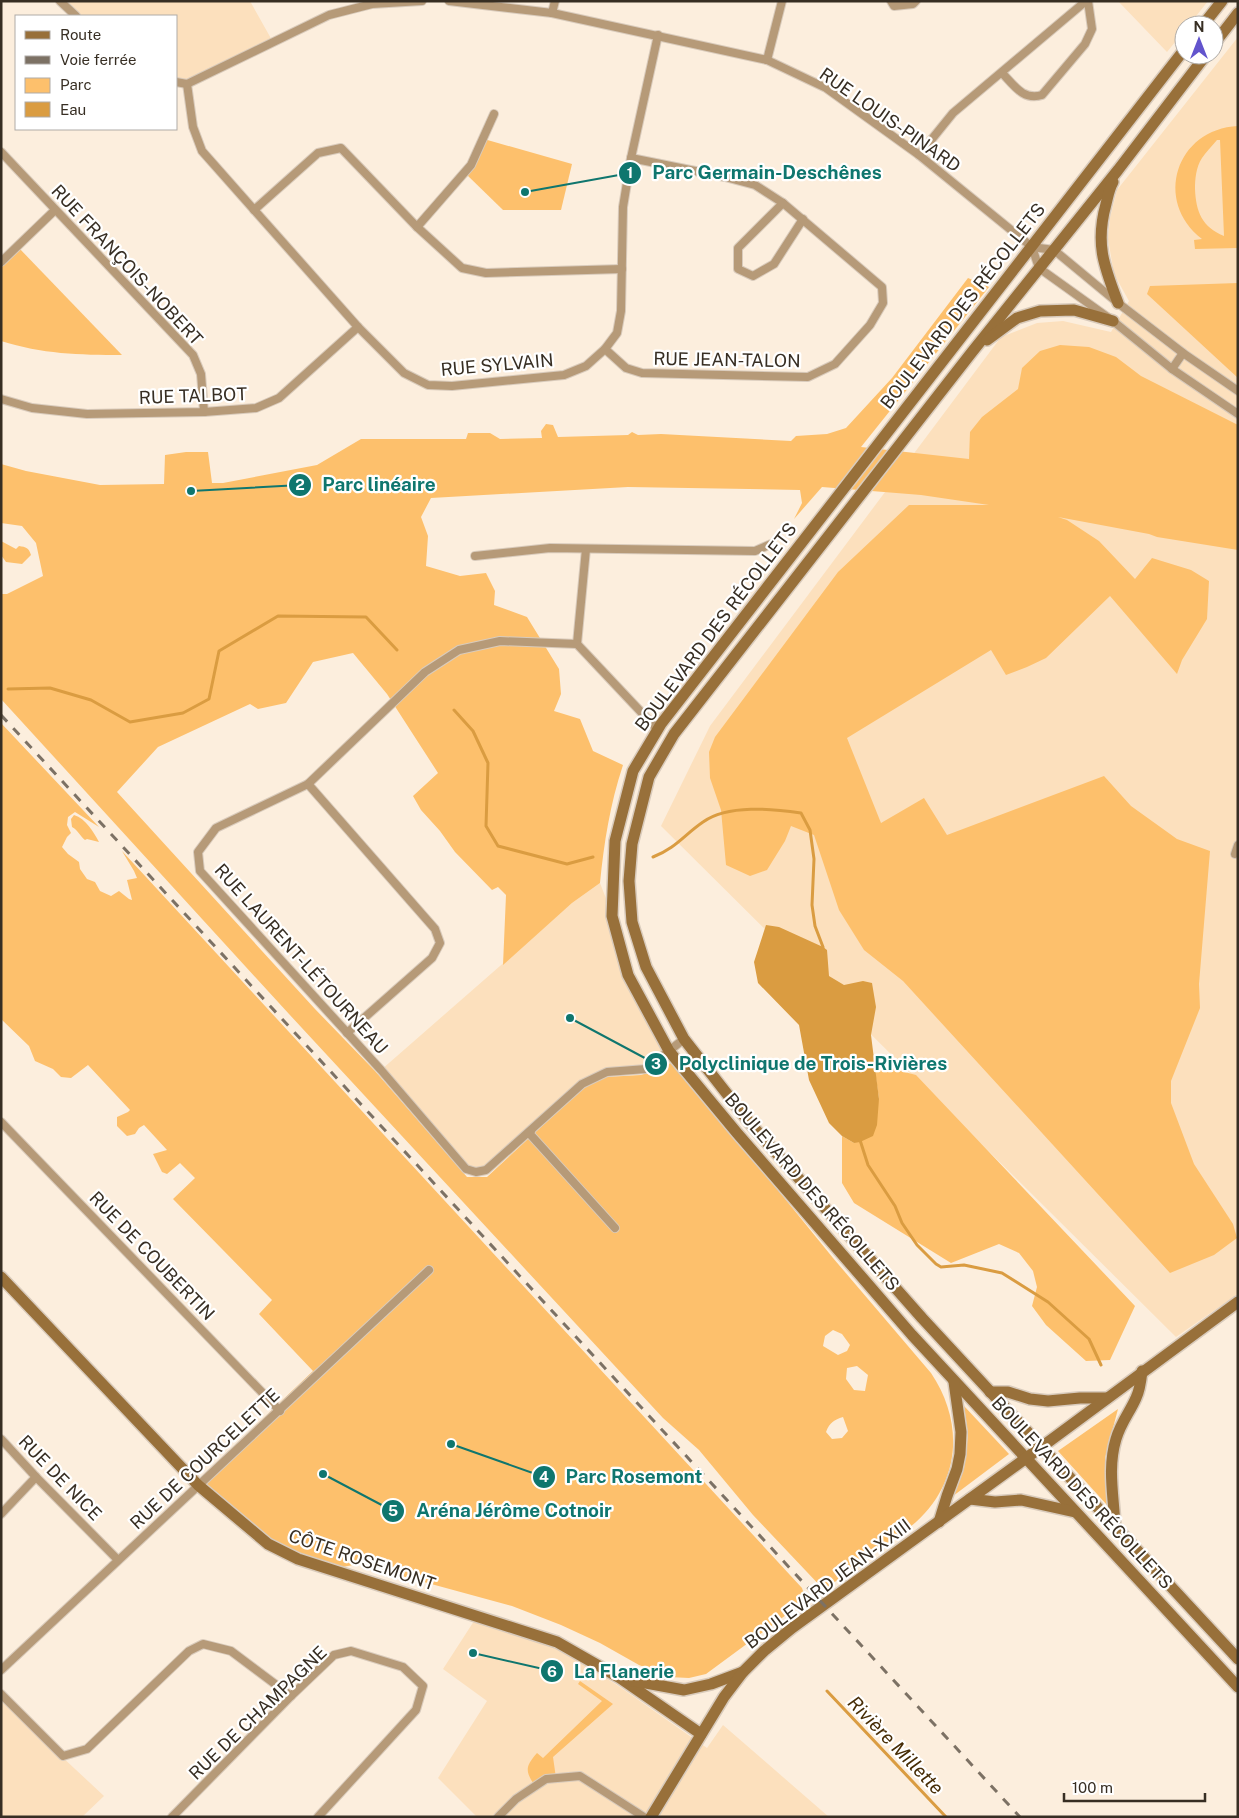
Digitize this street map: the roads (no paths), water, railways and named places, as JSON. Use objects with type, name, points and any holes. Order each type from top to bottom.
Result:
[{"type":"main road","points":[[1211,15],[1222,1]]},
{"type":"main road","points":[[1224,31],[1238,13]]},
{"type":"main road","name":"BOULEVARD DES RÉCOLLETS","points":[[1174,63],[658,730],[633,771],[616,841],[612,916],[628,975],[669,1051],[737,1133],[954,1382],[1238,1687]]},
{"type":"main road","name":"BOULEVARD DES RÉCOLLETS","points":[[1198,65],[1118,170],[972,352],[674,734],[649,777],[632,844],[629,881],[632,922],[646,967],[684,1039],[749,1122],[922,1318],[1238,1659]]},
{"type":"main road","points":[[1118,170],[1110,187],[1101,224],[1101,242],[1105,268],[1118,303]]},
{"type":"main road","points":[[972,352],[1017,318],[1040,311],[1074,310],[1113,321]]},
{"type":"main road","name":"CÔTE ROSEMONT","points":[[1,1276],[198,1484],[268,1544],[298,1560],[558,1642],[620,1678],[701,1734]]},
{"type":"main road","name":"BOULEVARD JEAN-XXIII","points":[[650,1817],[724,1697],[743,1672],[764,1651],[792,1628],[1041,1448],[1238,1302]]},
{"type":"main road","points":[[1115,1527],[1115,1505],[1111,1478],[1112,1456],[1120,1426],[1136,1398],[1142,1372]]},
{"type":"main road","points":[[939,1522],[946,1496],[957,1469],[960,1454],[960,1427],[954,1382]]},
{"type":"main road","points":[[990,1392],[1008,1392],[1025,1398],[1048,1401],[1106,1398]]},
{"type":"main road","points":[[970,1499],[995,1502],[1021,1500],[1075,1512]]},
{"type":"main road","points":[[620,1678],[684,1690],[712,1684],[743,1672]]},
{"type":"street","points":[[60,1],[75,15]]},
{"type":"street","points":[[178,82],[187,84],[329,15],[372,4],[422,1]]},
{"type":"street","name":"RUE LOUIS-PINARD","points":[[449,1],[552,13],[767,60],[826,88],[919,155],[1032,247]]},
{"type":"street","points":[[552,13],[555,1]]},
{"type":"street","points":[[767,60],[782,1]]},
{"type":"street","points":[[892,1],[894,6],[912,4],[916,1]]},
{"type":"street","points":[[919,155],[952,113],[1087,1],[1092,28],[1085,44],[1042,95],[1034,98],[1025,96],[1002,73]]},
{"type":"street","name":"RUE SYLVAIN","points":[[187,84],[193,127],[202,151],[358,327],[404,373],[428,385],[452,386],[564,375],[586,366],[605,349],[617,333],[621,311],[623,207],[631,158],[658,35]]},
{"type":"street","points":[[417,227],[471,165],[494,114]]},
{"type":"street","points":[[254,210],[318,153],[340,148],[417,227],[462,268],[486,273],[622,269]]},
{"type":"street","name":"RUE FRANÇOIS-NOBERT","points":[[1,152],[193,356],[201,374],[204,412]]},
{"type":"street","name":"RUE JEAN-TALON","points":[[605,349],[626,368],[642,373],[808,377],[835,364],[870,325],[883,303],[882,287],[784,203],[755,184],[631,158]]},
{"type":"street","points":[[784,203],[738,248],[738,269],[753,276],[774,264],[803,219]]},
{"type":"street","points":[[1,262],[55,210]]},
{"type":"street","points":[[1238,391],[1183,353],[1054,250],[1032,247],[1039,268],[1113,321],[1172,369],[1238,414]]},
{"type":"street","name":"RUE TALBOT","points":[[1,400],[32,408],[87,414],[204,412],[256,408],[279,398],[358,327]]},
{"type":"street","points":[[1172,369],[1183,353]]},
{"type":"street","points":[[475,556],[550,548],[755,551],[771,544]]},
{"type":"street","points":[[586,549],[577,644],[658,730]]},
{"type":"street","name":"RUE LAURENT-LÉTOURNEAU","points":[[577,644],[500,641],[459,650],[425,672],[308,784],[216,828],[198,852],[200,870],[466,1169],[476,1172],[486,1170],[582,1084],[607,1072],[646,1068],[669,1051]]},
{"type":"street","points":[[308,784],[435,929],[440,943],[432,958],[347,1033]]},
{"type":"street","points":[[1235,854],[1238,845]]},
{"type":"street","points":[[669,1051],[684,1039]]},
{"type":"street","name":"RUE DE COUBERTIN","points":[[1,1122],[280,1411]]},
{"type":"street","points":[[529,1133],[615,1228]]},
{"type":"street","name":"RUE DE COURCELETTE","points":[[1,1670],[429,1270]]},
{"type":"street","name":"RUE DE NICE","points":[[1,1439],[118,1560]]},
{"type":"street","points":[[1,1514],[36,1477]]},
{"type":"street","points":[[1,1694],[63,1756],[87,1749],[189,1651],[203,1644],[231,1651],[291,1696]]},
{"type":"street","name":"RUE DE CHAMPAGNE","points":[[172,1817],[334,1655],[351,1651],[403,1667],[424,1686],[416,1710],[318,1817]]},
{"type":"street","points":[[498,1817],[516,1799],[546,1779],[580,1776],[644,1817]]},
{"type":"water","points":[[766,925],[779,927],[827,950],[829,976],[844,985],[863,981],[872,983],[876,1007],[871,1035],[879,1099],[877,1125],[873,1136],[854,1143],[842,1136],[829,1123],[809,1080],[799,1025],[758,983],[754,962]]},
{"type":"waterway","name":"Rivière Millette","points":[[8,689],[50,688],[91,700],[130,722],[183,713],[209,699],[219,651],[278,616],[366,617],[397,650]]},
{"type":"waterway","name":"Rivière Millette","points":[[454,710],[473,731],[488,763],[486,826],[498,846],[567,864],[593,857]]},
{"type":"waterway","name":"Rivière Millette","points":[[653,857],[674,845],[703,822],[725,812],[764,809],[801,813],[810,830],[814,859],[812,905],[815,926],[823,951]]},
{"type":"waterway","name":"Rivière Millette","points":[[860,1140],[868,1165],[895,1206],[902,1223],[917,1245],[936,1264],[941,1267],[964,1265],[1002,1273],[1048,1302],[1089,1339],[1101,1365]]},
{"type":"waterway","name":"Rivière Millette","points":[[827,1691],[946,1817]]},
{"type":"railway","points":[[1,715],[1020,1817]]},
{"type":"place","name":"Parc Germain-Deschênes","points":[[525,192]]},
{"type":"place","name":"Parc linéaire","points":[[191,491]]},
{"type":"place","name":"Polyclinique de Trois-Rivières","points":[[570,1018]]},
{"type":"place","name":"Parc Rosemont","points":[[451,1444]]},
{"type":"place","name":"Aréna Jérôme Cotnoir","points":[[323,1474]]},
{"type":"place","name":"La Flanerie","points":[[473,1653]]}]
